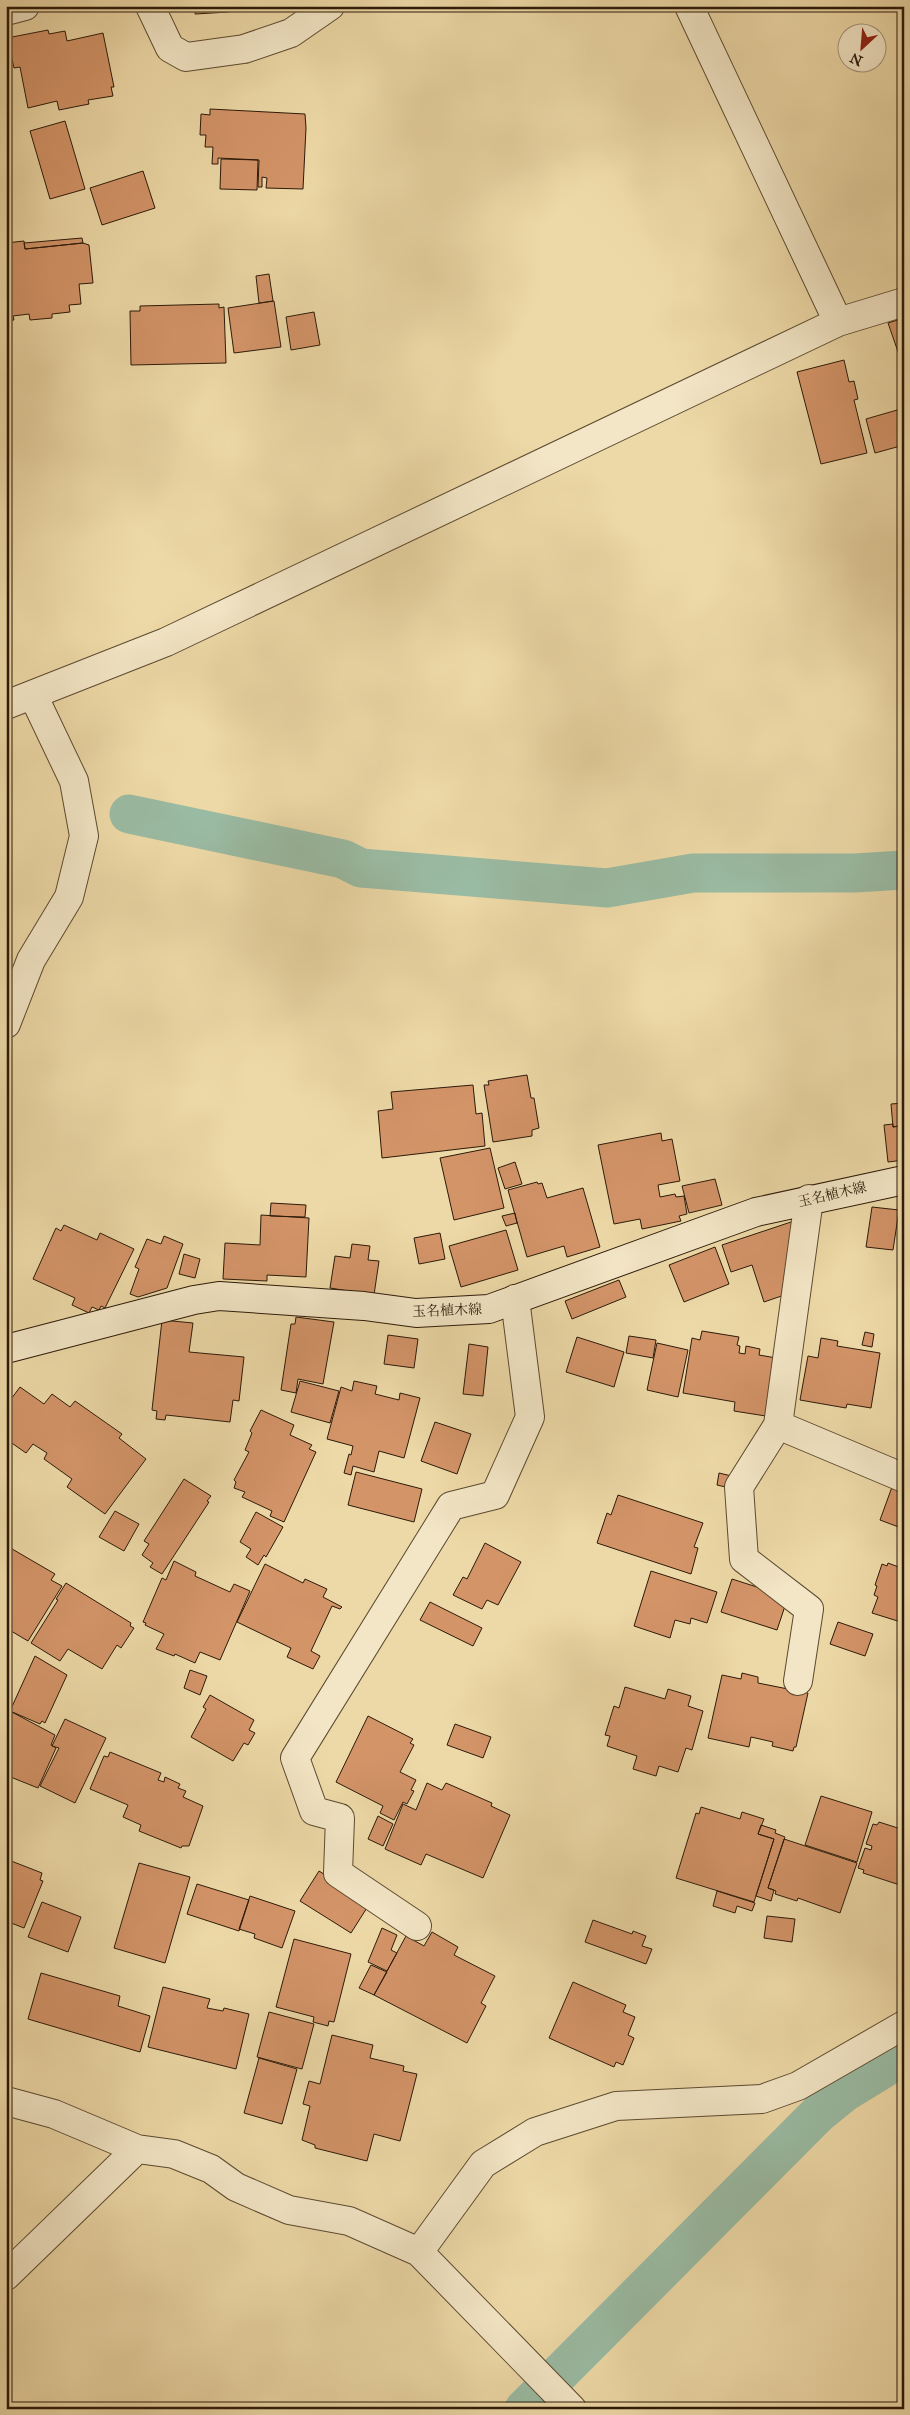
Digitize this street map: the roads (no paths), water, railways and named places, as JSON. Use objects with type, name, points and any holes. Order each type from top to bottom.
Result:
[{"type":"street","points":[[6,12],[25,6]]},
{"type":"street","points":[[150,6],[170,48],[186,57],[244,49],[291,33],[330,6]]},
{"type":"street","points":[[689,6],[838,322]]},
{"type":"street","points":[[6,705],[166,642],[838,322],[904,302]]},
{"type":"street","points":[[6,1024],[31,960],[69,896],[84,836],[74,781],[34,695]]},
{"type":"street","name":"玉名植木線","points":[[6,1349],[194,1300],[219,1296],[364,1306],[416,1313],[489,1309],[756,1212],[809,1199],[904,1180]]},
{"type":"street","points":[[798,1681],[809,1609],[744,1559],[739,1487],[778,1425],[809,1199]]},
{"type":"street","points":[[417,1926],[338,1873],[340,1818],[314,1811],[295,1758],[451,1506],[495,1494],[530,1417],[516,1299]]},
{"type":"street","points":[[778,1425],[904,1478]]},
{"type":"street","points":[[419,2252],[483,2164],[535,2132],[616,2106],[762,2099],[798,2086],[904,2025]]},
{"type":"street","points":[[6,2101],[54,2114],[137,2149],[174,2154],[211,2169],[236,2187],[289,2210],[349,2221],[419,2252],[572,2409]]},
{"type":"street","points":[[6,2276],[137,2149]]},
{"type":"waterway","points":[[129,814],[343,859],[361,868],[607,888],[693,873],[855,873],[904,870]]},
{"type":"waterway","points":[[524,2409],[819,2113],[845,2092],[904,2056]]}]
